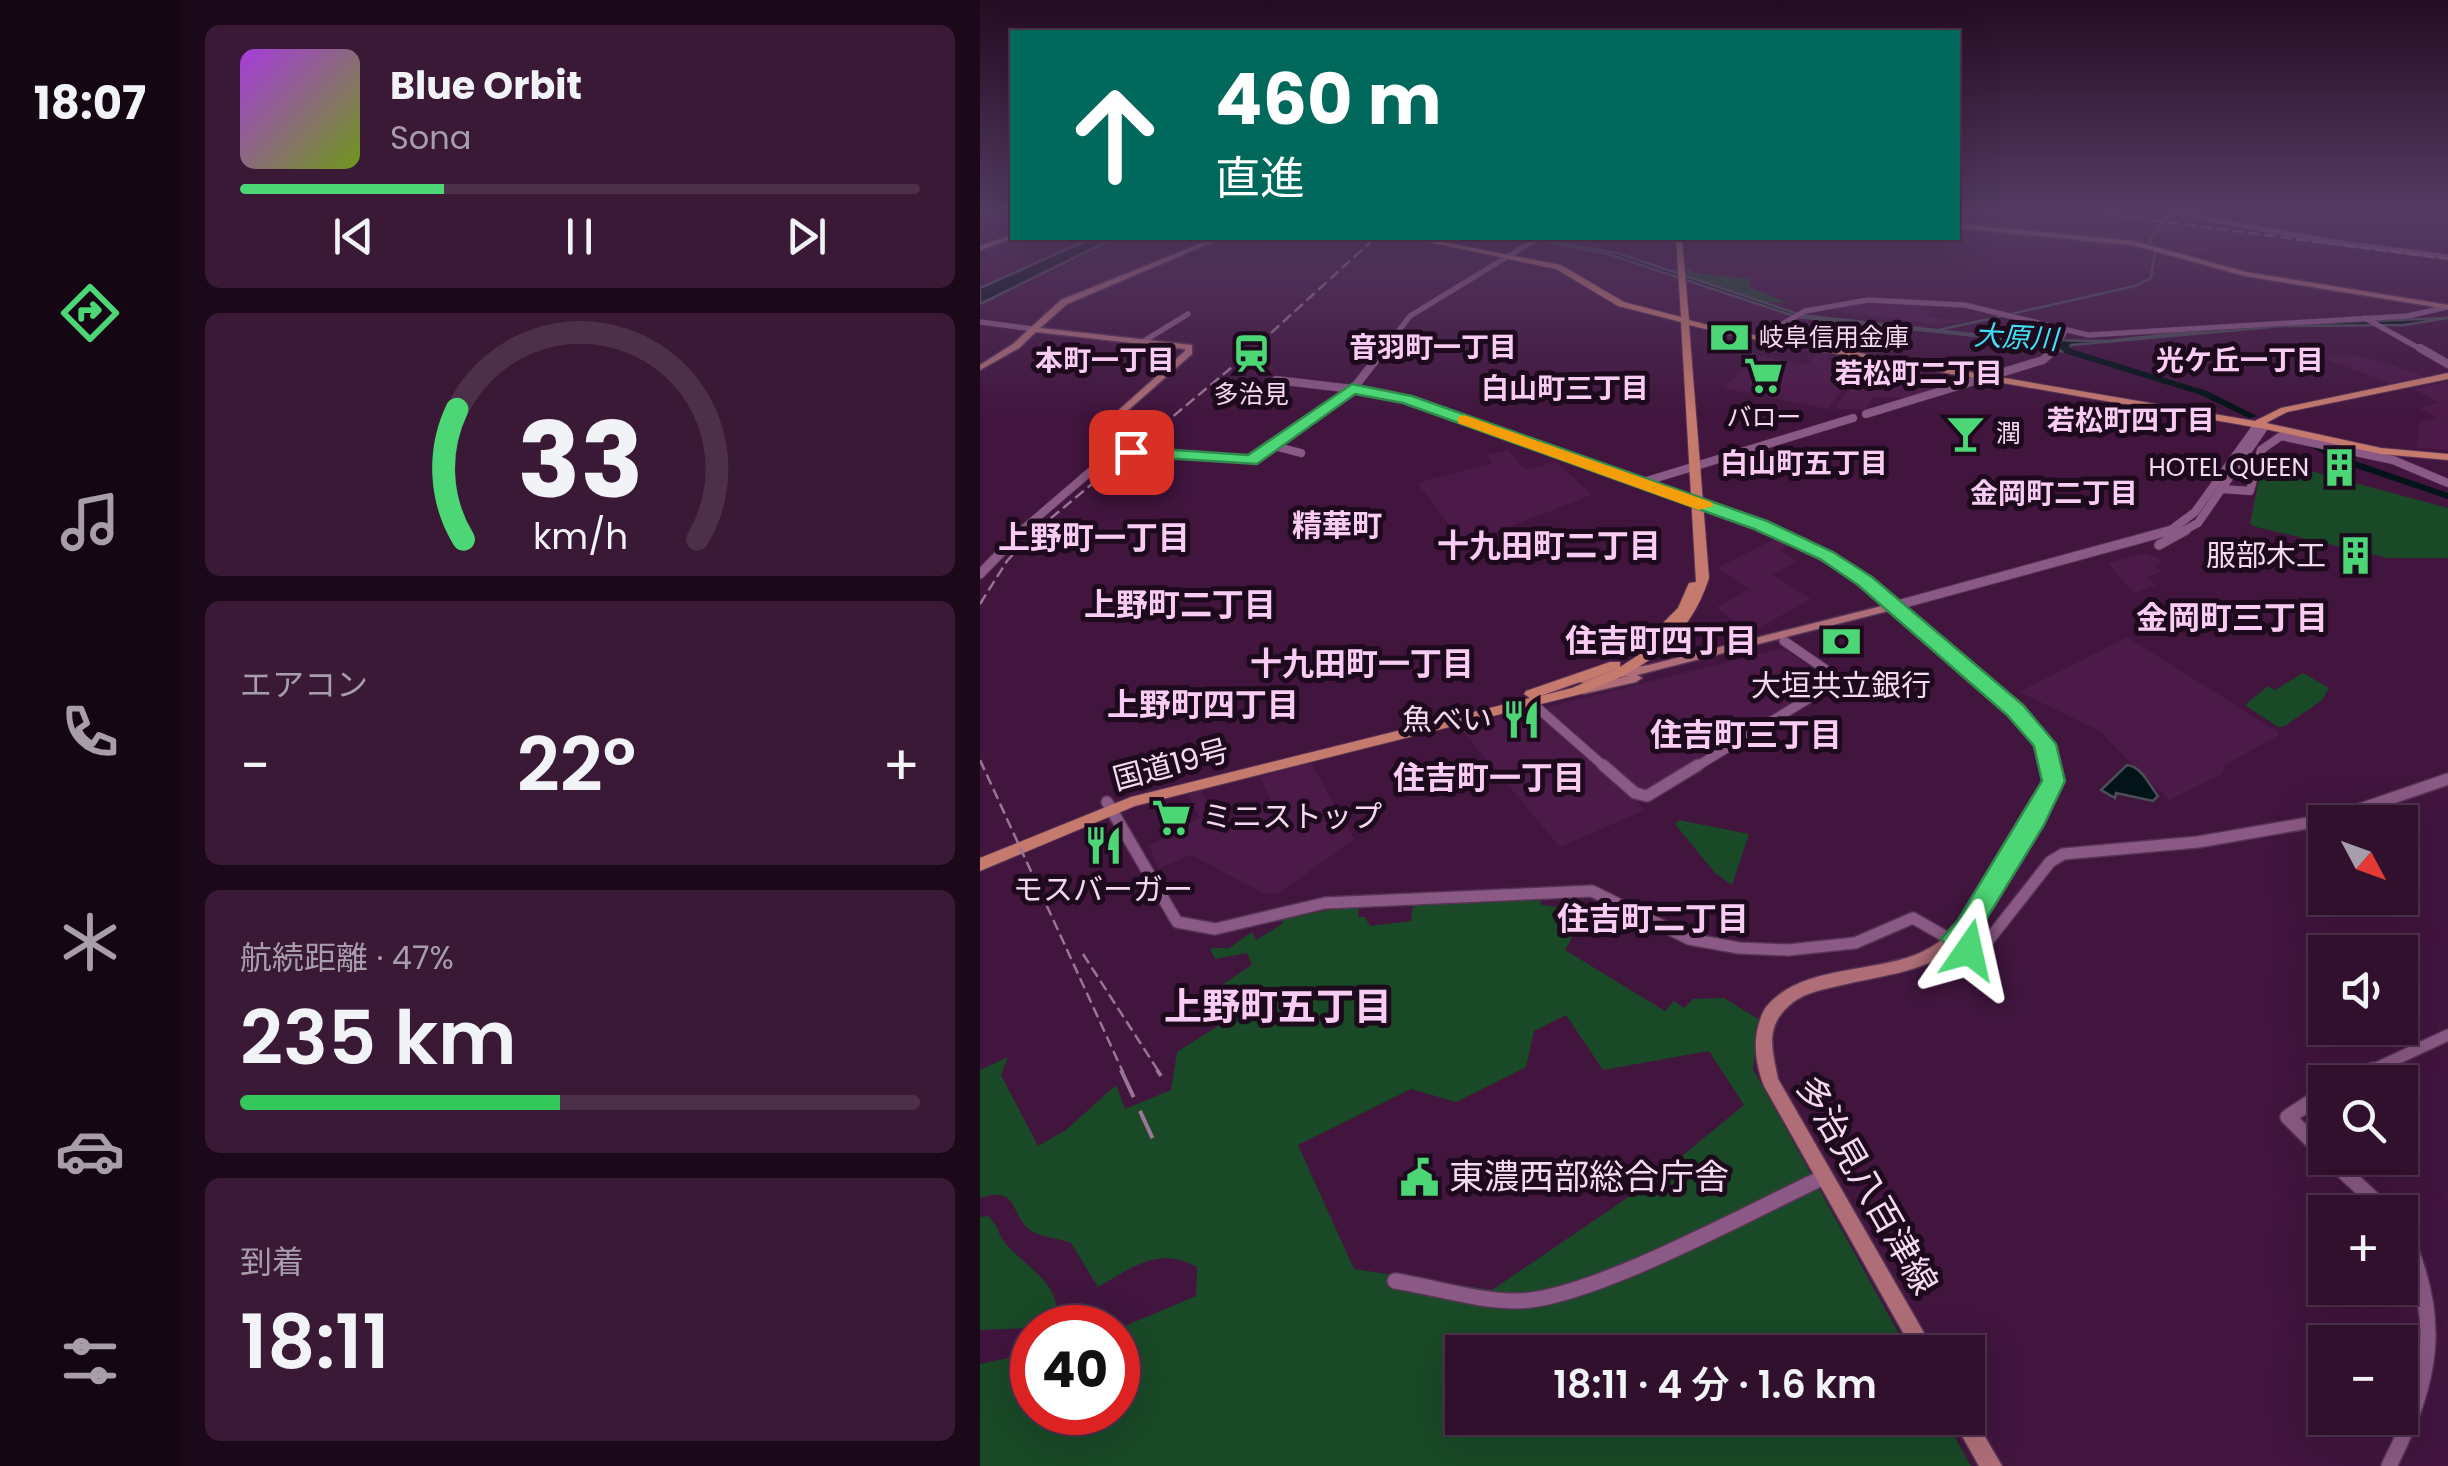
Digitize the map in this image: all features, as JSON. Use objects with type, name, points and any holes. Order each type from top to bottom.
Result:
[{"type":"highway","points":[[1580,278],[1609,298],[1646,312],[1758,337]]},
{"type":"highway","name":"国道19号","points":[[980,856],[1109,806],[1619,674],[1662,644],[1694,610],[1704,578],[1680,278]]},
{"type":"highway","points":[[1684,323],[1985,378],[2250,419],[2448,378]]},
{"type":"highway","points":[[2259,428],[2301,410],[2448,378]]},
{"type":"highway","points":[[2301,410],[2286,418],[2301,433]]},
{"type":"highway","points":[[2259,428],[2279,412]]},
{"type":"highway","points":[[2223,417],[2259,428],[2391,453],[2448,456]]},
{"type":"highway","name":"国道19号","points":[[980,864],[1109,806],[1532,703],[1578,686],[1641,650],[1683,609],[1695,574],[1696,503]]},
{"type":"main road","points":[[980,368],[1072,298],[1120,278]]},
{"type":"main road","points":[[2272,278],[2448,307]]},
{"type":"main road","points":[[1033,328],[1190,349],[1114,418]]},
{"type":"main road","points":[[1578,686],[1784,641],[1898,608]]},
{"type":"main road","points":[[1619,674],[1898,608]]},
{"type":"main road","name":"多治見八百津線","points":[[1898,608],[2032,727],[2052,767],[2054,781],[2036,818],[1968,928],[1955,939],[1928,958],[1794,991],[1770,1013],[1761,1056],[1770,1082],[1915,1335]]},
{"type":"main road","points":[[1972,1435],[1990,1466]]},
{"type":"street","points":[[1113,450],[1247,460],[1274,446],[1352,389],[1399,326],[1470,278]]},
{"type":"street","points":[[1758,337],[1785,317],[1844,303],[1935,302],[2010,315],[2063,335],[2425,314],[2448,307]]},
{"type":"street","points":[[1144,342],[1188,314]]},
{"type":"street","points":[[2366,318],[2448,364]]},
{"type":"street","points":[[980,322],[1033,328]]},
{"type":"street","points":[[1640,483],[1853,418],[1854,413],[1866,414],[1985,378],[2054,352],[2063,335]]},
{"type":"street","points":[[1276,380],[1407,400],[1696,503],[1814,549],[1898,608],[2165,543],[2198,523],[2259,428]]},
{"type":"street","points":[[980,574],[1006,545],[1133,434],[1114,418]]},
{"type":"street","points":[[1898,608],[2165,535],[2194,512],[2259,428]]},
{"type":"street","points":[[2222,489],[2250,491],[2260,450],[2270,439],[2281,436],[2394,460],[2448,483]]},
{"type":"street","points":[[1274,446],[1300,452]]},
{"type":"street","points":[[1532,703],[1640,798],[1836,682],[1835,676],[1784,641]]},
{"type":"street","points":[[1109,806],[1177,922],[1195,928],[1246,924],[1325,902],[1572,890],[1608,894],[1660,929],[1750,949],[1788,950],[1861,941],[1904,918],[1924,920],[1969,950],[1980,951],[2050,862],[2063,854],[2198,842],[2331,819],[2448,778]]},
{"type":"street","points":[[2383,1065],[2448,1034]]},
{"type":"street","points":[[2308,1104],[2288,1117],[2308,1137]]},
{"type":"street","points":[[2347,1175],[2369,1195]]},
{"type":"street","points":[[1395,1281],[1516,1301],[1557,1295],[1598,1281],[1824,1176]]},
{"type":"street","points":[[2389,1466],[2418,1413],[2436,1320],[2434,1288],[2418,1259]]},
{"type":"shaded area","points":[[1001,278],[1032,278],[980,304],[980,288]]},
{"type":"shaded area","points":[[1681,278],[1692,278],[1801,315],[2025,340],[2107,341],[2243,326],[2448,318],[2404,325],[2282,326],[2071,345],[2066,352],[1995,338],[1797,317]]},
{"type":"shaded area","points":[[1933,303],[1928,317],[1967,321],[1939,325],[1821,309],[1852,304]]},
{"type":"shaded area","points":[[1819,352],[1831,354],[1828,359],[1836,364],[1860,368],[1827,409],[1724,388],[1757,356],[1807,365]]},
{"type":"shaded area","points":[[2358,356],[2426,377],[2392,384],[2320,357]]},
{"type":"shaded area","points":[[1862,375],[1939,390],[1913,398],[1873,397],[1866,407],[1876,409],[1834,409]]},
{"type":"shaded area","points":[[2448,382],[2448,450],[2417,448],[2420,422],[2437,418],[2419,408],[2439,403],[2414,389]]},
{"type":"shaded area","points":[[1508,450],[1526,470],[1557,462],[1592,495],[1464,544],[1417,483],[1492,463],[1487,455]]},
{"type":"shaded area","points":[[1780,536],[1792,543],[1780,550],[1797,561],[1773,575],[1811,599],[1748,634],[1717,607],[1749,589],[1717,568]]},
{"type":"shaded area","points":[[2146,553],[2163,561],[2154,566],[2162,571],[2147,578],[2156,585],[2134,593],[2107,563]]},
{"type":"shaded area","points":[[2127,637],[2278,732],[2278,736],[2226,764],[2222,774],[2169,800],[2098,730],[2019,692]]},
{"type":"shaded area","points":[[1783,648],[1829,681],[1646,791],[1639,791],[1544,708]]},
{"type":"shaded area","points":[[1531,709],[1645,809],[1560,847],[1459,727]]},
{"type":"shaded area","points":[[1311,763],[1354,839],[1279,893],[1263,893],[1191,855],[1159,869],[1149,846],[1199,818],[1188,794],[1201,790],[1219,825],[1270,799],[1260,777]]},
{"type":"shaded area","points":[[2127,765],[2137,769],[2158,796],[2153,801],[2116,793],[2115,798],[2101,790]]},
{"type":"green space","points":[[1693,278],[1751,279],[1749,287],[1788,303],[1750,299]]},
{"type":"green space","points":[[2263,458],[2448,508],[2448,558],[2388,558],[2250,524]]},
{"type":"green space","points":[[2303,673],[2329,688],[2322,700],[2285,726],[2278,727],[2245,705],[2268,686],[2275,690]]},
{"type":"green space","points":[[1679,820],[1749,834],[1732,885],[1715,873],[1675,824]]},
{"type":"green space","points":[[1539,899],[1542,905],[1587,911],[1565,950],[1665,1011],[1674,1001],[1684,1008],[1693,999],[1724,998],[1760,1020],[1753,1069],[1900,1335],[1445,1335],[1445,1435],[1954,1435],[1971,1466],[980,1466],[980,1364],[1010,1358],[1010,1435],[1140,1435],[1140,1320],[1196,1296],[1197,1267],[1170,1258],[1158,1259],[1134,1266],[1098,1287],[1071,1243],[1033,1232],[1002,1195],[980,1198],[980,1070],[1008,1057],[1001,1075],[1038,1146],[1066,1130],[1116,1085],[1125,1109],[1171,1090],[1177,1052],[1235,1015],[1223,984],[1252,965],[1247,953],[1215,959],[1210,948],[1229,948],[1252,932],[1256,940],[1282,924],[1283,918],[1359,905],[1358,917],[1365,917],[1370,926],[1411,921],[1413,905]],"holes":[[[1566,1015],[1603,1070],[1709,1051],[1744,1105],[1649,1183],[1492,1290],[1354,1269],[1298,1145],[1411,1089],[1456,1102],[1526,1067],[1534,1031]]]},
{"type":"green space","points":[[988,1216],[1005,1243],[1043,1279],[1056,1305],[1010,1305],[1010,1329],[980,1330],[980,1217]]},
{"type":"waterway","name":"大原川","points":[[2011,314],[2135,286],[2150,278]]},
{"type":"waterway","name":"大原川","points":[[1938,330],[2003,316]]},
{"type":"waterway","name":"大原川","points":[[2064,344],[2067,351],[2204,393],[2252,416]]},
{"type":"waterway","points":[[2311,443],[2342,460],[2448,496]]},
{"type":"railway","points":[[980,604],[1007,561],[1032,534],[1249,353],[1331,278]]},
{"type":"railway","points":[[980,760],[1123,1072]]},
{"type":"railway","points":[[1083,954],[1159,1072]]},
{"type":"railway","points":[[1121,1070],[1153,1139]]},
{"type":"railway","points":[[1157,1070],[1161,1076]]},
{"type":"slow traffic","points":[[1464,420],[1705,506]]},
{"type":"place","name":"岐阜信用金庫","points":[[1729,337]]},
{"type":"place","name":"多治見","points":[[1251,353]]},
{"type":"place","name":"バロー","points":[[1764,376]]},
{"type":"place","name":"潤","points":[[1966,433]]},
{"type":"place","name":"HOTEL QUEEN","points":[[2339,467]]},
{"type":"place","name":"服部木工","points":[[2356,556]]},
{"type":"place","name":"大垣共立銀行","points":[[1841,642]]},
{"type":"place","name":"魚べい","points":[[1522,720]]},
{"type":"place","name":"ミニストップ","points":[[1172,817]]},
{"type":"place","name":"モスバーガー","points":[[1103,846]]},
{"type":"place","name":"東濃西部総合庁舎","points":[[1419,1177]]},
{"type":"district","name":"音羽町一丁目","points":[[1433,347]]},
{"type":"district","name":"本町一丁目","points":[[1105,360]]},
{"type":"district","name":"光ケ丘一丁目","points":[[2240,360]]},
{"type":"district","name":"若松町二丁目","points":[[1919,373]]},
{"type":"district","name":"白山町三丁目","points":[[1565,388]]},
{"type":"district","name":"若松町四丁目","points":[[2131,420]]},
{"type":"district","name":"白山町五丁目","points":[[1804,463]]},
{"type":"district","name":"金岡町二丁目","points":[[2054,493]]},
{"type":"district","name":"精華町","points":[[1337,526]]},
{"type":"district","name":"上野町一丁目","points":[[1094,538]]},
{"type":"district","name":"十九田町二丁目","points":[[1549,546]]},
{"type":"district","name":"上野町二丁目","points":[[1180,605]]},
{"type":"district","name":"金岡町三丁目","points":[[2232,618]]},
{"type":"district","name":"住吉町四丁目","points":[[1661,641]]},
{"type":"district","name":"十九田町一丁目","points":[[1362,664]]},
{"type":"district","name":"上野町四丁目","points":[[1203,705]]},
{"type":"district","name":"住吉町三丁目","points":[[1746,735]]},
{"type":"district","name":"住吉町一丁目","points":[[1489,778]]},
{"type":"district","name":"住吉町二丁目","points":[[1653,919]]},
{"type":"district","name":"上野町五丁目","points":[[1278,1007]]},
{"type":"route","points":[[1131,452],[1252,460],[1340,402],[1352,389],[1407,400],[1760,525],[1827,556],[1865,581],[2015,710],[2044,744],[2054,781],[2036,818],[1968,928],[1955,939],[1969,950]]}]
